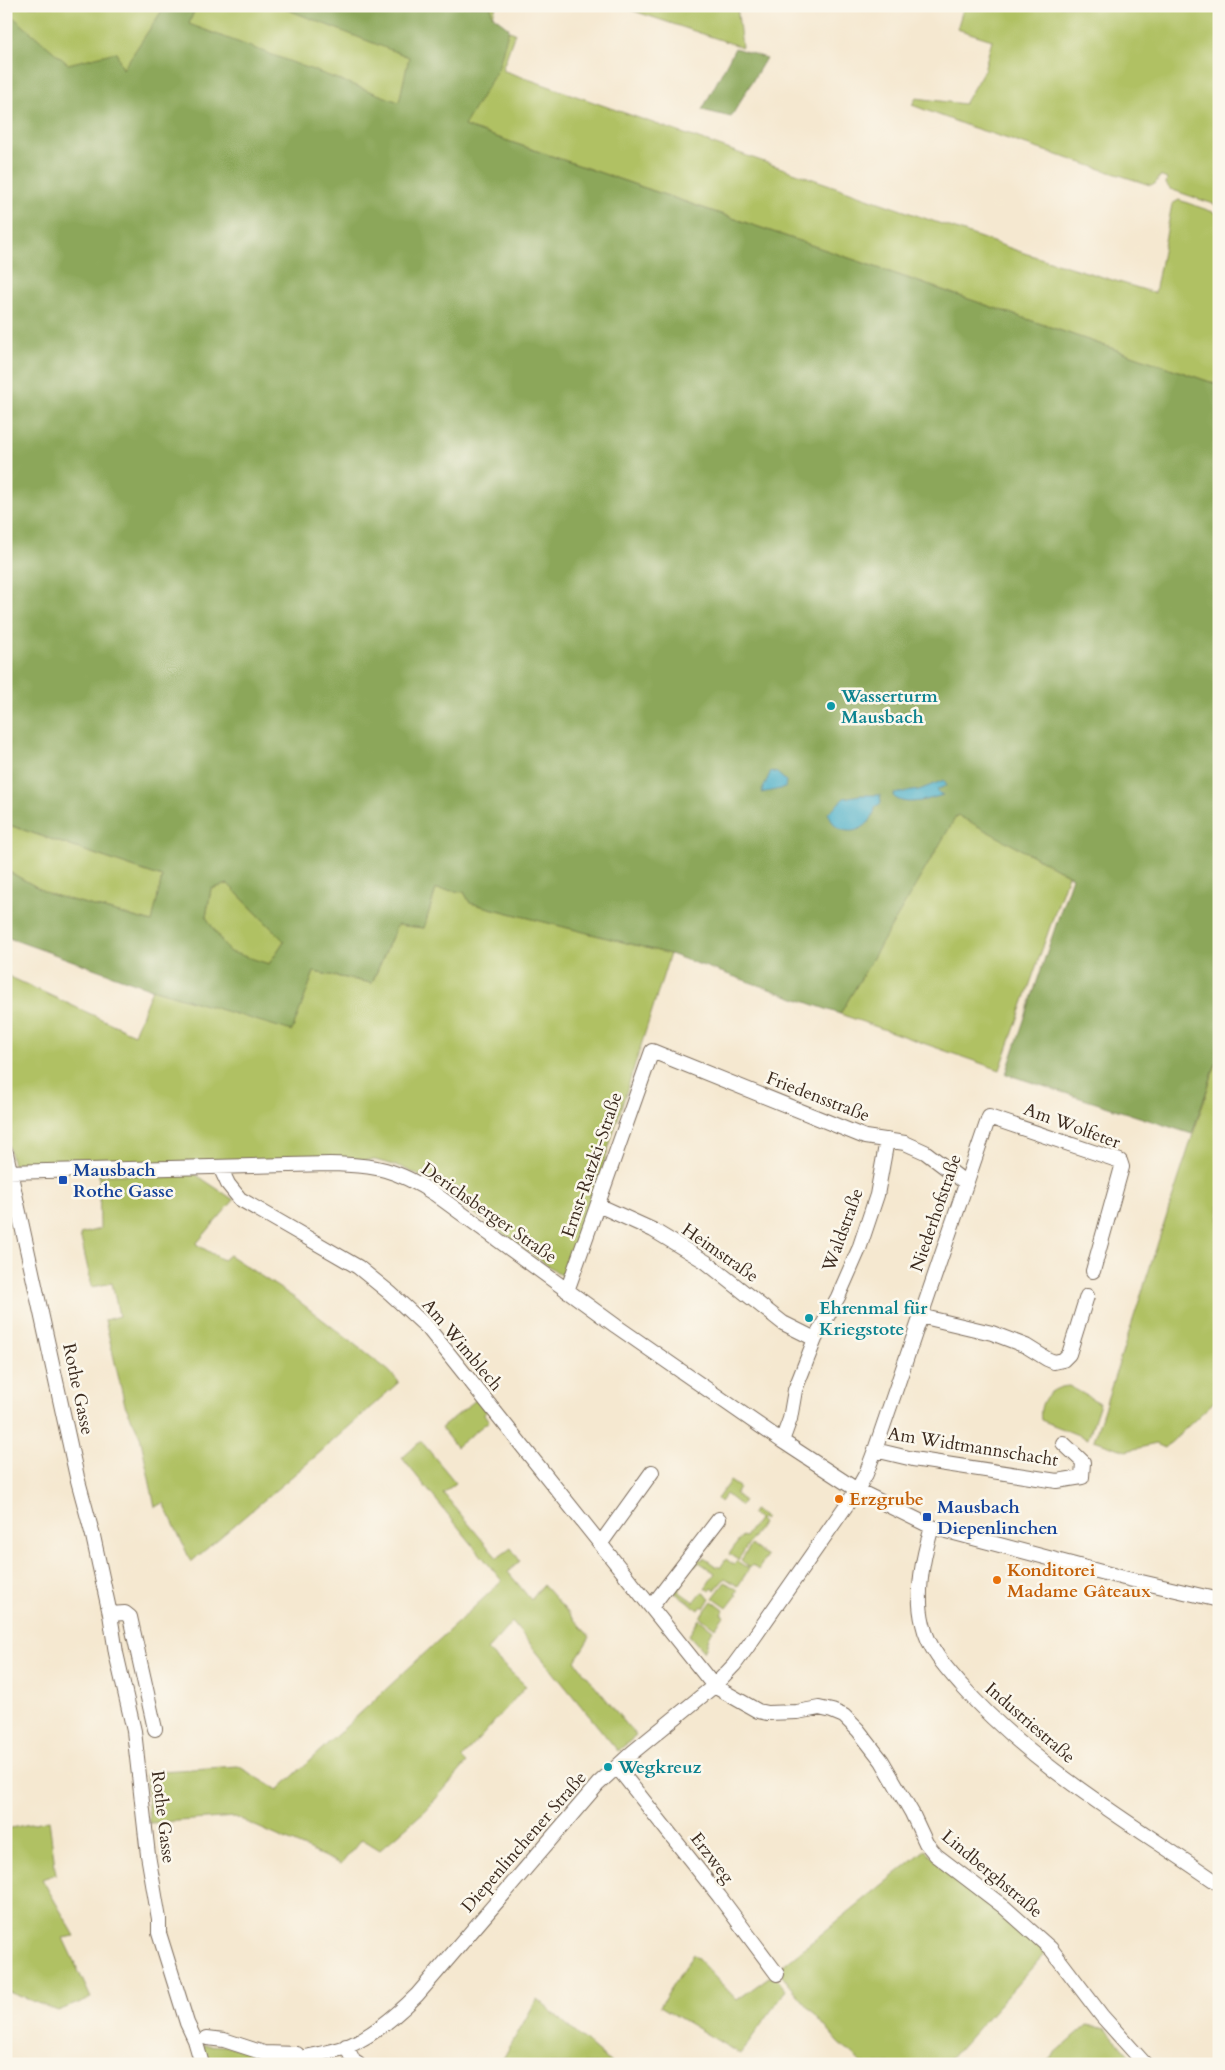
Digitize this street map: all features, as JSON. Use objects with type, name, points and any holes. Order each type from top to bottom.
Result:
[{"type":"street","name":"Friedensstraße","points":[[652,1051],[865,1137],[905,1143],[925,1152],[966,1183]]},
{"type":"street","name":"Ernst-Ratzki-Straße","points":[[567,1291],[652,1051]]},
{"type":"street","name":"Niederhofstraße","points":[[857,1490],[866,1474],[875,1450],[990,1117]]},
{"type":"street","name":"Am Wolfeter","points":[[990,1117],[1120,1161],[1122,1166],[1093,1271]]},
{"type":"street","name":"Waldstraße","points":[[782,1442],[790,1419],[795,1390],[815,1339],[838,1297],[859,1250],[877,1195],[887,1140]]},
{"type":"street","name":"Rothe Gasse","points":[[6,1153],[8,1172],[77,1477],[93,1536],[110,1614],[116,1653],[134,1730],[148,1855],[159,1920],[159,1933],[186,2023],[201,2049]]},
{"type":"street","name":"Derichsberger Straße","points":[[8,1172],[355,1164],[377,1166],[395,1172],[414,1180],[435,1194],[567,1291],[782,1442],[857,1490],[932,1527],[1124,1578],[1219,1600]]},
{"type":"street","name":"Am Wimblech","points":[[220,1167],[228,1184],[240,1199],[358,1267],[414,1315],[446,1350],[495,1414],[652,1606],[714,1686]]},
{"type":"street","name":"Heimstraße","points":[[598,1205],[653,1230],[706,1262],[783,1323],[815,1339]]},
{"type":"street","points":[[920,1316],[992,1333],[1026,1346],[1047,1360],[1054,1362],[1063,1360],[1069,1354],[1086,1296]]},
{"type":"street","name":"Am Widtmannschacht","points":[[875,1450],[913,1459],[1057,1481],[1082,1477],[1083,1462],[1063,1443]]},
{"type":"street","points":[[601,1543],[652,1472]]},
{"type":"street","name":"Diepenlinchener Straße","points":[[278,2064],[346,2046],[399,2014],[418,1995],[598,1784],[714,1686],[748,1646],[857,1490]]},
{"type":"street","points":[[652,1606],[719,1519]]},
{"type":"street","name":"Industriestraße","points":[[932,1527],[924,1556],[921,1613],[924,1631],[935,1654],[951,1674],[983,1710],[1038,1759],[1219,1884]]},
{"type":"street","points":[[110,1614],[125,1613],[130,1617],[155,1729]]},
{"type":"street","name":"Lindberghstraße","points":[[714,1686],[758,1711],[767,1713],[797,1712],[818,1708],[844,1716],[858,1730],[882,1761],[912,1813],[926,1843],[936,1855],[1004,1907],[1051,1949],[1102,2016],[1145,2064]]},
{"type":"street","name":"Erzweg","points":[[617,1767],[719,1896],[777,1974]]},
{"type":"street","points":[[201,2049],[224,2040],[264,2053],[317,2054]]},
{"type":"street","points":[[346,2046],[354,2062],[358,2064]]},
{"type":"green space","points":[[6,6],[496,6],[490,24],[515,33],[502,70],[1027,254],[1155,293],[1172,204],[1179,200],[1219,214],[1219,385],[479,131],[6,223]]},
{"type":"green space","points":[[165,6],[196,6],[189,24],[399,102],[409,57],[278,6],[491,6],[492,15],[509,28],[498,69],[464,126],[1219,385],[1219,1054],[1192,1134],[1006,1074],[1072,877],[957,815],[840,1014],[670,954],[470,903],[464,892],[436,889],[424,928],[397,925],[372,983],[314,972],[292,1031],[152,989],[6,937],[6,870],[49,894],[152,922],[162,877],[6,824],[6,11],[68,64],[116,52],[123,69]],"holes":[[[228,884],[284,941],[269,964],[228,951],[206,917],[211,889]]]},
{"type":"green space","points":[[619,6],[737,6],[742,47]]},
{"type":"green space","points":[[964,6],[1219,6],[1219,206],[1170,189],[1166,184],[1167,179],[1160,176],[1155,184],[1150,185],[968,126],[912,105],[916,98],[964,104],[984,70],[992,40],[957,29]]},
{"type":"green space","points":[[735,48],[766,58],[731,117],[702,110]]},
{"type":"green space","points":[[957,814],[1068,875],[1000,1070],[840,1014]]},
{"type":"green space","points":[[6,824],[162,877],[153,922],[49,894],[6,870]]},
{"type":"green space","points":[[228,884],[284,941],[269,964],[228,952],[206,917],[211,889]]},
{"type":"green space","points":[[436,889],[464,892],[470,903],[670,954],[567,1279],[424,1178],[401,1167],[375,1160],[13,1165],[6,1135],[6,975],[134,1034],[152,989],[292,1030],[314,972],[372,983],[397,925],[424,928]]},
{"type":"green space","points":[[1219,1054],[1219,1397],[1165,1448],[1156,1444],[1126,1451],[1094,1440]]},
{"type":"green space","points":[[195,1174],[234,1200],[196,1244],[223,1260],[229,1255],[296,1299],[389,1371],[399,1382],[316,1456],[191,1562],[164,1503],[155,1507],[140,1436],[125,1405],[105,1320],[119,1316],[112,1283],[92,1287],[80,1234],[100,1229],[99,1175]]},
{"type":"green space","points":[[1069,1386],[1100,1403],[1088,1439],[1041,1420],[1041,1407],[1047,1396],[1056,1389]]},
{"type":"green space","points":[[477,1399],[487,1411],[484,1414],[489,1421],[456,1447],[441,1428]]},
{"type":"green space","points":[[421,1441],[456,1483],[443,1493],[497,1558],[511,1548],[520,1561],[508,1572],[531,1600],[543,1585],[590,1637],[575,1661],[636,1736],[618,1751],[512,1622],[487,1650],[526,1686],[462,1758],[467,1763],[426,1810],[380,1850],[362,1839],[341,1864],[235,1817],[149,1823],[146,1772],[238,1766],[278,1790],[502,1581],[402,1458]]},
{"type":"green space","points":[[730,1481],[739,1487],[735,1494],[744,1501],[741,1506],[726,1494],[720,1502],[717,1499]]},
{"type":"green space","points":[[754,1510],[766,1518],[759,1520],[762,1523],[738,1560],[729,1554],[758,1519],[752,1514]]},
{"type":"green space","points":[[751,1545],[767,1556],[758,1570],[752,1565],[749,1568],[741,1560]]},
{"type":"green space","points":[[696,1556],[702,1560],[704,1558],[720,1568],[726,1559],[734,1565],[737,1561],[749,1569],[738,1586],[725,1578],[715,1590],[712,1588],[710,1591],[705,1588],[715,1573],[699,1562],[695,1567],[692,1562]]},
{"type":"green space","points":[[679,1582],[682,1584],[678,1591],[694,1602],[702,1592],[710,1598],[704,1608],[702,1606],[699,1610],[673,1591]]},
{"type":"green space","points":[[725,1582],[738,1590],[735,1594],[737,1595],[727,1608],[713,1598]]},
{"type":"green space","points":[[712,1601],[724,1610],[721,1614],[724,1616],[715,1628],[700,1617]]},
{"type":"green space","points":[[699,1619],[713,1630],[704,1652],[689,1635]]},
{"type":"green space","points":[[49,1820],[56,1874],[42,1879],[75,1936],[63,1938],[91,1998],[58,2011],[6,1991],[6,1829]]},
{"type":"green space","points":[[925,1850],[1046,1952],[946,2064],[863,2064],[839,2043],[777,1970]]},
{"type":"green space","points":[[693,1954],[737,2000],[773,1974],[786,1990],[740,2054],[660,2006]]},
{"type":"green space","points":[[537,1999],[612,2064],[500,2064]]},
{"type":"green space","points":[[1087,2025],[1106,2029],[1137,2064],[1043,2064]]},
{"type":"green space","points":[[203,2045],[229,2046],[267,2058],[260,2064],[207,2064]]},
{"type":"water","points":[[771,771],[777,773],[786,781],[785,788],[761,793]]},
{"type":"water","points":[[944,780],[947,785],[937,790],[937,792],[943,795],[910,802],[898,800],[893,796],[893,794],[919,790]]},
{"type":"water","points":[[860,795],[880,795],[881,803],[875,807],[871,819],[862,828],[856,830],[843,830],[837,827],[828,813],[844,798]]},
{"type":"place","name":"Wasserturm Mausbach","points":[[831,706]]},
{"type":"place","name":"Mausbach Rothe Gasse","points":[[63,1180]]},
{"type":"place","name":"Ehrenmal für Kriegstote","points":[[809,1318]]},
{"type":"place","name":"Erzgrube","points":[[839,1499]]},
{"type":"place","name":"Mausbach Diepenlinchen","points":[[927,1517]]},
{"type":"place","name":"Konditorei Madame Gâteaux","points":[[997,1580]]},
{"type":"place","name":"Wegkreuz","points":[[608,1767]]}]
